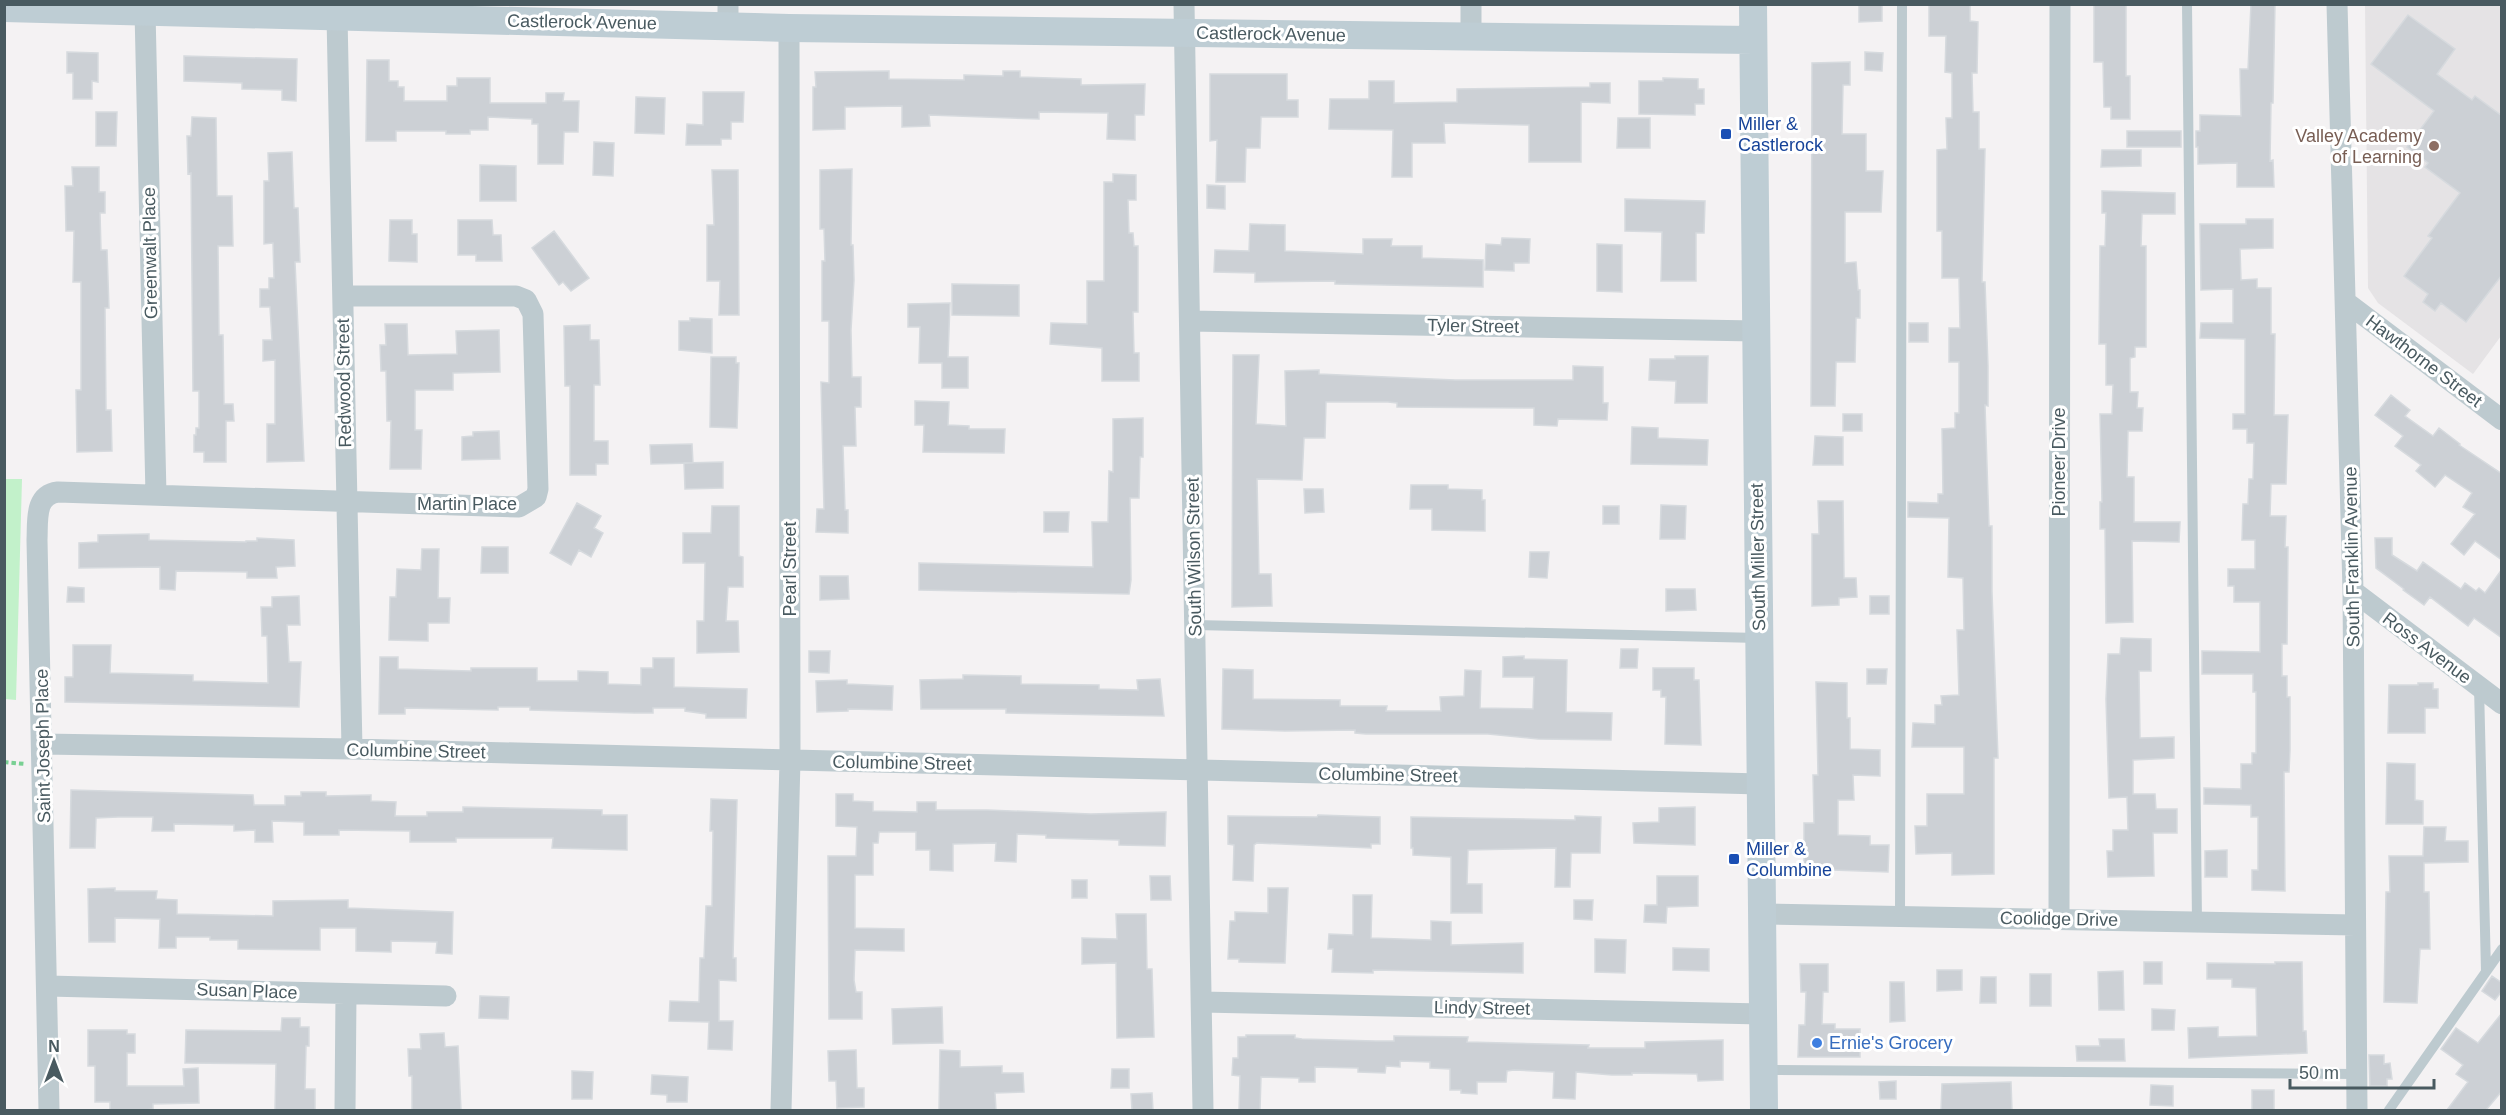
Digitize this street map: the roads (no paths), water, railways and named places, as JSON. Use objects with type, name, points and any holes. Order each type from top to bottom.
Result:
[{"type":"street","name":"South Wilson Street","points":[[1184,4],[1203,1110]]},
{"type":"street","points":[[1471,4],[1471,36]]},
{"type":"street","name":"South Miller Street","points":[[1753,4],[1764,1110]]},
{"type":"street","name":"Pioneer Drive","points":[[2059,919],[2060,4]]},
{"type":"street","name":"South Franklin Avenue","points":[[2337,4],[2353,591],[2357,1110]]},
{"type":"street","name":"Castlerock Avenue","points":[[4,8],[145,11],[192,8],[337,16],[475,12],[728,15],[789,28],[1753,40]]},
{"type":"street","name":"Greenwalt Place","points":[[145,11],[156,495]]},
{"type":"street","name":"Redwood Street","points":[[337,16],[352,749]]},
{"type":"street","name":"Pearl Street","points":[[781,1110],[790,760],[789,28]]},
{"type":"street","name":"Martin Place","points":[[156,495],[519,507],[536,497],[533,314],[526,300],[516,296],[342,296]]},
{"type":"street","name":"Hawthorne Street","points":[[2346,302],[2502,420]]},
{"type":"street","name":"Tyler Street","points":[[1190,321],[1756,331]]},
{"type":"street","name":"Saint Joseph Place","points":[[49,1110],[37,540],[39,505],[45,497],[58,492],[156,495]]},
{"type":"street","name":"Ross Avenue","points":[[2353,591],[2502,704]]},
{"type":"street","name":"Columbine Street","points":[[43,744],[352,749],[1761,784]]},
{"type":"street","name":"Coolidge Drive","points":[[1762,914],[2355,925]]},
{"type":"street","name":"Susan Place","points":[[48,986],[446,996]]},
{"type":"street","points":[[345,1110],[346,994]]},
{"type":"street","name":"Lindy Street","points":[[1202,1002],[1763,1014]]},
{"type":"lane","points":[[1900,916],[1902,4]]},
{"type":"lane","points":[[2187,4],[2197,922]]},
{"type":"lane","points":[[1195,625],[1759,638]]},
{"type":"lane","points":[[2479,687],[2486,971]]},
{"type":"lane","points":[[2389,1110],[2502,949]]},
{"type":"lane","points":[[1763,1070],[2357,1074]]},
{"type":"place","name":"Miller & Castlerock","points":[[1726,134]]},
{"type":"place","name":"Valley Academy of Learning","points":[[2434,146]]},
{"type":"place","name":"Miller & Columbine","points":[[1734,859]]},
{"type":"place","name":"Ernie's Grocery","points":[[1817,1043]]}]
